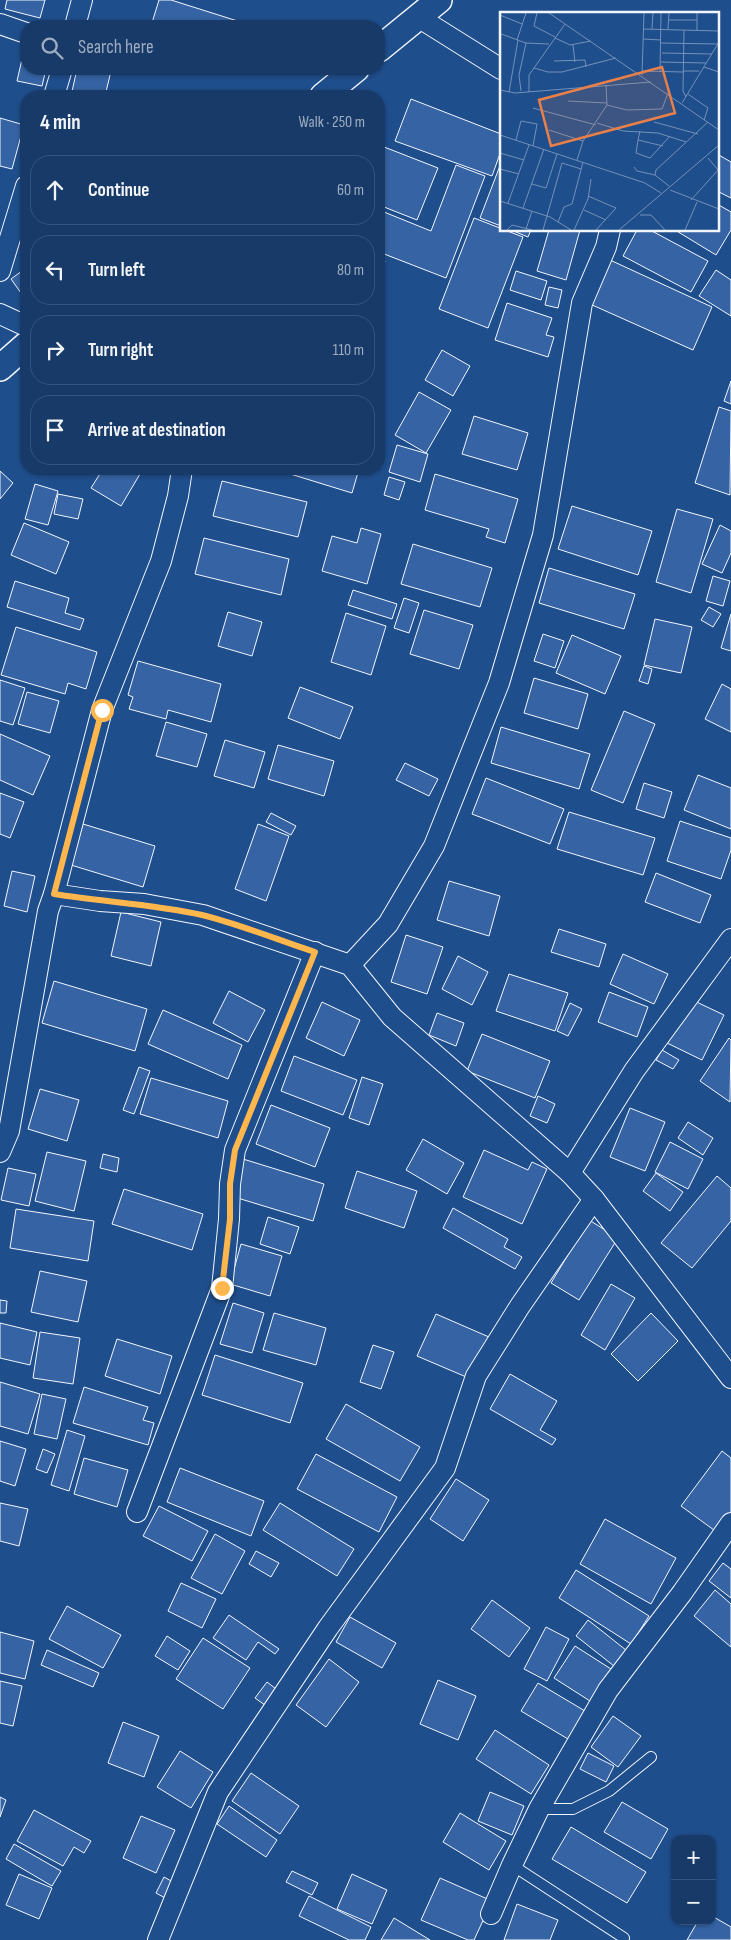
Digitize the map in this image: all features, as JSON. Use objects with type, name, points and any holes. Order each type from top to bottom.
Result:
[{"type":"street","points":[[77,20],[82,0]]},
{"type":"street","points":[[385,45],[439,0]]},
{"type":"street","points":[[418,17],[500,68]]},
{"type":"street","points":[[0,24],[20,31]]},
{"type":"street","points":[[56,90],[60,75]]},
{"type":"street","points":[[330,90],[349,75]]},
{"type":"street","points":[[0,271],[20,206]]},
{"type":"street","points":[[350,965],[388,924],[434,846],[499,683],[543,536],[582,303],[606,247],[610,231]]},
{"type":"street","points":[[0,314],[20,323]]},
{"type":"street","points":[[0,368],[20,350]]},
{"type":"street","points":[[0,1152],[8,1131],[48,911],[102,710],[161,561],[178,496],[181,475]]},
{"type":"street","points":[[54,894],[100,901],[144,904],[203,915],[350,965],[392,1017],[570,1173],[594,1200],[731,1378]]},
{"type":"street","points":[[570,1173],[634,1070],[731,939]]},
{"type":"street","points":[[137,1512],[222,1288],[230,1219],[230,1184],[235,1150],[315,952]]},
{"type":"street","points":[[158,1940],[218,1792],[328,1628],[445,1468],[476,1376],[520,1306],[594,1200]]},
{"type":"street","points":[[491,1914],[539,1809],[608,1690],[682,1593],[731,1523]]},
{"type":"lane","points":[[539,1809],[573,1809],[609,1791],[651,1757]]},
{"type":"lane","points":[[512,1865],[624,1938]]},
{"type":"building","points":[[7,0],[45,0],[40,18],[5,9]]},
{"type":"building","points":[[159,0],[171,0],[234,20],[153,20]]},
{"type":"building","points":[[20,68],[20,75],[45,75],[42,86],[17,81]]},
{"type":"building","points":[[76,75],[110,75],[106,90],[72,90]]},
{"type":"building","points":[[411,99],[500,134],[500,154],[492,176],[395,141]]},
{"type":"building","points":[[0,118],[20,124],[20,140],[12,169],[0,166]]},
{"type":"building","points":[[385,147],[438,168],[417,220],[385,207]]},
{"type":"building","points":[[718,155],[731,162],[731,198],[718,192]]},
{"type":"building","points":[[456,165],[485,176],[446,278],[385,254],[385,212],[431,231]]},
{"type":"building","points":[[500,166],[500,226],[480,218]]},
{"type":"building","points":[[718,205],[731,212],[731,230],[716,255],[677,231],[718,231]]},
{"type":"building","points":[[474,218],[500,228],[500,231],[508,231],[523,237],[488,328],[439,309]]},
{"type":"building","points":[[513,231],[531,231],[528,237]]},
{"type":"building","points":[[549,231],[580,231],[566,280],[537,271]]},
{"type":"building","points":[[636,231],[652,231],[708,261],[691,292],[623,256]]},
{"type":"building","points":[[610,260],[712,307],[693,350],[590,304]]},
{"type":"building","points":[[716,270],[731,280],[731,316],[699,296]]},
{"type":"building","points":[[516,271],[547,281],[541,300],[510,290]]},
{"type":"building","points":[[20,272],[20,292],[11,279]]},
{"type":"building","points":[[549,287],[562,290],[558,308],[545,305]]},
{"type":"building","points":[[507,303],[552,318],[546,335],[554,337],[548,357],[495,340]]},
{"type":"building","points":[[442,350],[470,366],[453,396],[425,380]]},
{"type":"building","points":[[731,381],[731,404],[724,401]]},
{"type":"building","points":[[419,392],[451,410],[426,453],[395,435]]},
{"type":"building","points":[[719,407],[731,411],[730,495],[695,483]]},
{"type":"building","points":[[474,416],[528,433],[517,470],[462,454]]},
{"type":"building","points":[[397,445],[428,454],[420,482],[389,472]]},
{"type":"building","points":[[0,471],[13,483],[0,499]]},
{"type":"building","points":[[435,474],[518,499],[505,543],[486,537],[489,529],[425,510]]},
{"type":"building","points":[[99,475],[139,475],[121,506],[91,488]]},
{"type":"building","points":[[294,475],[357,475],[352,493]]},
{"type":"building","points":[[389,477],[405,482],[399,500],[384,495]]},
{"type":"building","points":[[222,481],[307,502],[298,537],[213,516]]},
{"type":"building","points":[[35,484],[58,491],[48,525],[25,519]]},
{"type":"building","points":[[58,494],[83,499],[78,519],[54,514]]},
{"type":"building","points":[[572,506],[652,531],[638,575],[558,549]]},
{"type":"building","points":[[677,509],[713,519],[691,593],[656,582]]},
{"type":"building","points":[[24,523],[69,542],[56,574],[11,555]]},
{"type":"building","points":[[720,525],[731,531],[731,553],[722,573],[702,564]]},
{"type":"building","points":[[361,528],[381,534],[367,584],[322,571],[332,536],[357,543]]},
{"type":"building","points":[[204,538],[289,559],[281,595],[195,574]]},
{"type":"building","points":[[413,544],[492,568],[480,607],[401,584]]},
{"type":"building","points":[[549,568],[635,594],[624,629],[539,603]]},
{"type":"building","points":[[713,576],[730,581],[723,606],[706,601]]},
{"type":"building","points":[[15,581],[69,598],[65,613],[84,619],[80,630],[7,607]]},
{"type":"building","points":[[353,590],[397,604],[392,619],[348,605]]},
{"type":"building","points":[[404,598],[419,603],[409,633],[394,628]]},
{"type":"building","points":[[709,607],[721,614],[713,627],[701,620]]},
{"type":"building","points":[[424,610],[473,625],[459,669],[410,654]]},
{"type":"building","points":[[228,612],[262,622],[252,656],[218,646]]},
{"type":"building","points":[[346,613],[386,626],[371,675],[331,662]]},
{"type":"building","points":[[731,614],[731,651],[721,648]]},
{"type":"building","points":[[655,619],[692,627],[681,673],[644,665]]},
{"type":"building","points":[[16,627],[97,652],[86,689],[68,683],[65,694],[1,675]]},
{"type":"building","points":[[543,634],[564,641],[555,668],[534,661]]},
{"type":"building","points":[[572,635],[621,656],[605,694],[556,673]]},
{"type":"building","points":[[138,661],[221,684],[211,722],[168,710],[166,719],[129,709],[133,697],[128,695]]},
{"type":"building","points":[[644,666],[652,669],[648,684],[639,681]]},
{"type":"building","points":[[534,678],[588,694],[578,729],[524,713]]},
{"type":"building","points":[[0,680],[25,688],[13,725],[0,721]]},
{"type":"building","points":[[722,684],[731,689],[731,732],[705,719]]},
{"type":"building","points":[[300,687],[353,707],[340,739],[288,718]]},
{"type":"building","points":[[27,692],[59,701],[50,733],[18,724]]},
{"type":"building","points":[[624,711],[655,724],[623,803],[591,790]]},
{"type":"building","points":[[166,722],[207,734],[197,767],[156,756]]},
{"type":"building","points":[[501,727],[590,754],[579,789],[491,763]]},
{"type":"building","points":[[0,734],[50,756],[33,795],[0,780]]},
{"type":"building","points":[[225,740],[265,752],[254,788],[214,776]]},
{"type":"building","points":[[278,745],[334,761],[324,796],[268,779]]},
{"type":"building","points":[[405,763],[438,779],[429,796],[396,780]]},
{"type":"building","points":[[698,775],[731,788],[731,829],[684,810]]},
{"type":"building","points":[[486,778],[564,809],[550,844],[472,814]]},
{"type":"building","points":[[644,783],[672,792],[664,818],[636,809]]},
{"type":"building","points":[[0,793],[24,802],[10,838],[0,834]]},
{"type":"building","points":[[569,812],[655,838],[643,875],[557,849]]},
{"type":"building","points":[[271,813],[296,826],[291,835],[266,822]]},
{"type":"building","points":[[680,821],[731,838],[731,850],[721,879],[667,861]]},
{"type":"building","points":[[83,824],[155,846],[143,887],[71,865]]},
{"type":"building","points":[[258,824],[289,836],[266,901],[235,889]]},
{"type":"building","points":[[12,871],[35,876],[27,912],[4,906]]},
{"type":"building","points":[[656,873],[711,895],[700,923],[645,902]]},
{"type":"building","points":[[449,881],[500,896],[489,936],[437,920]]},
{"type":"building","points":[[121,912],[161,922],[151,966],[111,956]]},
{"type":"building","points":[[559,929],[606,944],[599,967],[551,952]]},
{"type":"building","points":[[406,935],[443,947],[427,994],[391,982]]},
{"type":"building","points":[[623,954],[668,974],[654,1004],[610,984]]},
{"type":"building","points":[[458,956],[488,972],[472,1005],[442,989]]},
{"type":"building","points":[[509,974],[568,993],[555,1031],[496,1011]]},
{"type":"building","points":[[54,981],[147,1009],[135,1051],[42,1023]]},
{"type":"building","points":[[229,991],[265,1010],[248,1042],[213,1023]]},
{"type":"building","points":[[609,992],[648,1007],[637,1037],[598,1022]]},
{"type":"building","points":[[688,998],[724,1015],[702,1060],[667,1043]]},
{"type":"building","points":[[322,1002],[360,1020],[344,1056],[306,1038]]},
{"type":"building","points":[[570,1003],[582,1009],[568,1036],[557,1031]]},
{"type":"building","points":[[163,1010],[242,1045],[228,1079],[148,1044]]},
{"type":"building","points":[[437,1013],[464,1023],[456,1046],[429,1035]]},
{"type":"building","points":[[482,1034],[550,1061],[535,1098],[467,1071]]},
{"type":"building","points":[[729,1038],[731,1040],[730,1102],[700,1081]]},
{"type":"building","points":[[662,1050],[679,1060],[673,1069],[656,1060]]},
{"type":"building","points":[[294,1056],[357,1080],[343,1115],[281,1091]]},
{"type":"building","points":[[139,1067],[150,1071],[134,1114],[123,1110]]},
{"type":"building","points":[[362,1077],[383,1084],[369,1125],[349,1118]]},
{"type":"building","points":[[151,1078],[228,1101],[218,1138],[140,1114]]},
{"type":"building","points":[[40,1089],[79,1100],[67,1141],[28,1129]]},
{"type":"building","points":[[538,1096],[555,1104],[547,1123],[530,1116]]},
{"type":"building","points":[[271,1105],[330,1128],[315,1167],[256,1144]]},
{"type":"building","points":[[630,1108],[665,1122],[645,1171],[610,1157]]},
{"type":"building","points":[[688,1122],[713,1138],[703,1155],[678,1138]]},
{"type":"building","points":[[423,1139],[464,1163],[447,1194],[406,1170]]},
{"type":"building","points":[[670,1142],[703,1159],[688,1189],[655,1172]]},
{"type":"building","points":[[484,1150],[528,1170],[532,1162],[547,1169],[522,1224],[463,1197]]},
{"type":"building","points":[[47,1152],[86,1161],[74,1211],[35,1201]]},
{"type":"building","points":[[103,1154],[119,1158],[117,1172],[100,1168]]},
{"type":"building","points":[[243,1159],[324,1184],[313,1221],[231,1196]]},
{"type":"building","points":[[8,1168],[36,1174],[29,1206],[1,1200]]},
{"type":"building","points":[[357,1171],[417,1191],[404,1228],[345,1208]]},
{"type":"building","points":[[656,1173],[683,1192],[670,1211],[643,1191]]},
{"type":"building","points":[[717,1176],[731,1188],[731,1221],[692,1268],[661,1243]]},
{"type":"building","points":[[124,1189],[203,1214],[192,1250],[112,1224]]},
{"type":"building","points":[[453,1208],[508,1239],[504,1247],[522,1257],[515,1269],[443,1228]]},
{"type":"building","points":[[16,1209],[94,1221],[88,1261],[10,1248]]},
{"type":"building","points":[[268,1217],[299,1227],[290,1254],[260,1244]]},
{"type":"building","points":[[589,1220],[618,1238],[579,1300],[551,1283]]},
{"type":"building","points":[[241,1244],[282,1256],[270,1296],[230,1284]]},
{"type":"building","points":[[40,1271],[87,1281],[78,1322],[31,1312]]},
{"type":"building","points":[[611,1284],[635,1298],[605,1350],[581,1335]]},
{"type":"building","points":[[0,1300],[7,1301],[6,1313],[0,1313]]},
{"type":"building","points":[[233,1303],[264,1313],[252,1353],[220,1344]]},
{"type":"building","points":[[274,1313],[326,1328],[316,1365],[263,1350]]},
{"type":"building","points":[[651,1313],[678,1341],[638,1381],[611,1354]]},
{"type":"building","points":[[436,1314],[489,1337],[471,1379],[417,1356]]},
{"type":"building","points":[[0,1323],[37,1332],[30,1365],[0,1358]]},
{"type":"building","points":[[40,1332],[80,1338],[73,1384],[33,1378]]},
{"type":"building","points":[[117,1339],[172,1356],[160,1394],[105,1376]]},
{"type":"building","points":[[373,1345],[394,1352],[381,1389],[360,1382]]},
{"type":"building","points":[[215,1355],[303,1383],[290,1423],[202,1395]]},
{"type":"building","points":[[510,1374],[557,1401],[540,1430],[556,1439],[552,1445],[490,1409]]},
{"type":"building","points":[[0,1382],[40,1394],[28,1434],[0,1426]]},
{"type":"building","points":[[84,1387],[148,1407],[143,1420],[154,1423],[148,1445],[73,1423]]},
{"type":"building","points":[[42,1394],[66,1399],[57,1439],[34,1434]]},
{"type":"building","points":[[346,1404],[420,1447],[400,1481],[326,1439]]},
{"type":"building","points":[[67,1430],[85,1436],[69,1491],[51,1485]]},
{"type":"building","points":[[0,1441],[26,1449],[15,1486],[0,1481]]},
{"type":"building","points":[[43,1449],[55,1454],[47,1473],[36,1469]]},
{"type":"building","points":[[722,1451],[731,1458],[731,1516],[718,1533],[681,1506]]},
{"type":"building","points":[[316,1454],[397,1497],[379,1532],[297,1489]]},
{"type":"building","points":[[84,1458],[128,1470],[117,1507],[74,1494]]},
{"type":"building","points":[[180,1468],[264,1501],[251,1536],[167,1502]]},
{"type":"building","points":[[456,1479],[489,1500],[463,1541],[430,1519]]},
{"type":"building","points":[[0,1503],[28,1509],[19,1546],[0,1541]]},
{"type":"building","points":[[280,1503],[354,1549],[337,1576],[263,1530]]},
{"type":"building","points":[[159,1506],[208,1531],[192,1561],[143,1536]]},
{"type":"building","points":[[605,1519],[676,1558],[651,1604],[580,1564]]},
{"type":"building","points":[[215,1534],[245,1551],[222,1594],[191,1578]]},
{"type":"building","points":[[256,1551],[279,1563],[271,1577],[249,1564]]},
{"type":"building","points":[[723,1563],[731,1569],[731,1598],[709,1581]]},
{"type":"building","points":[[576,1570],[649,1616],[631,1644],[559,1598]]},
{"type":"building","points":[[181,1583],[216,1599],[202,1628],[168,1611]]},
{"type":"building","points":[[715,1590],[731,1604],[731,1647],[694,1616]]},
{"type":"building","points":[[492,1600],[530,1628],[509,1657],[471,1629]]},
{"type":"building","points":[[67,1606],[121,1635],[103,1668],[49,1639]]},
{"type":"building","points":[[229,1615],[279,1649],[275,1654],[258,1642],[246,1660],[213,1638]]},
{"type":"building","points":[[350,1617],[396,1643],[382,1668],[336,1642]]},
{"type":"building","points":[[588,1620],[631,1654],[619,1670],[576,1636]]},
{"type":"building","points":[[546,1627],[569,1639],[547,1681],[524,1669]]},
{"type":"building","points":[[0,1632],[34,1641],[25,1679],[0,1673]]},
{"type":"building","points":[[167,1636],[190,1651],[178,1670],[155,1656]]},
{"type":"building","points":[[203,1638],[250,1668],[223,1709],[176,1679]]},
{"type":"building","points":[[575,1646],[611,1669],[590,1701],[554,1678]]},
{"type":"building","points":[[47,1650],[99,1673],[93,1687],[41,1665]]},
{"type":"building","points":[[329,1659],[359,1682],[326,1727],[296,1705]]},
{"type":"building","points":[[438,1680],[476,1696],[458,1740],[420,1724]]},
{"type":"building","points":[[0,1681],[22,1686],[13,1726],[0,1723]]},
{"type":"building","points":[[267,1682],[280,1692],[269,1708],[255,1698]]},
{"type":"building","points":[[538,1683],[590,1714],[573,1742],[521,1711]]},
{"type":"building","points":[[613,1716],[641,1736],[618,1767],[591,1747]]},
{"type":"building","points":[[123,1722],[159,1736],[144,1777],[108,1763]]},
{"type":"building","points":[[495,1730],[549,1765],[531,1794],[476,1759]]},
{"type":"building","points":[[180,1751],[213,1772],[191,1808],[157,1787]]},
{"type":"building","points":[[588,1753],[614,1766],[606,1782],[580,1769]]},
{"type":"building","points":[[251,1773],[299,1806],[280,1834],[232,1801]]},
{"type":"building","points":[[490,1792],[524,1806],[512,1835],[478,1821]]},
{"type":"building","points":[[0,1797],[6,1800],[0,1817]]},
{"type":"building","points":[[622,1802],[668,1829],[651,1859],[604,1832]]},
{"type":"building","points":[[229,1806],[277,1840],[266,1857],[217,1824]]},
{"type":"building","points":[[34,1810],[91,1841],[84,1853],[74,1847],[63,1866],[17,1841]]},
{"type":"building","points":[[460,1813],[506,1841],[489,1870],[443,1842]]},
{"type":"building","points":[[141,1816],[175,1830],[156,1873],[123,1858]]},
{"type":"building","points":[[571,1827],[646,1872],[627,1903],[552,1859]]},
{"type":"building","points":[[14,1844],[61,1871],[52,1886],[6,1859]]},
{"type":"building","points":[[292,1871],[318,1883],[312,1895],[286,1882]]},
{"type":"building","points":[[19,1874],[52,1888],[39,1919],[6,1905]]},
{"type":"building","points":[[352,1874],[387,1890],[372,1924],[337,1909]]},
{"type":"building","points":[[164,1877],[173,1882],[165,1898],[156,1893]]},
{"type":"building","points":[[440,1878],[492,1901],[474,1940],[468,1940],[421,1920]]},
{"type":"building","points":[[309,1896],[371,1927],[365,1940],[349,1940],[299,1916]]},
{"type":"building","points":[[517,1904],[558,1920],[550,1940],[504,1940]]},
{"type":"building","points":[[394,1918],[430,1940],[381,1940]]},
{"type":"building","points":[[716,1918],[731,1927],[731,1940],[687,1940],[696,1925],[716,1925]]},
{"type":"route","points":[[102,710],[54,894],[100,901],[144,904],[203,915],[315,952],[235,1150],[230,1184],[230,1219],[222,1288]]}]
